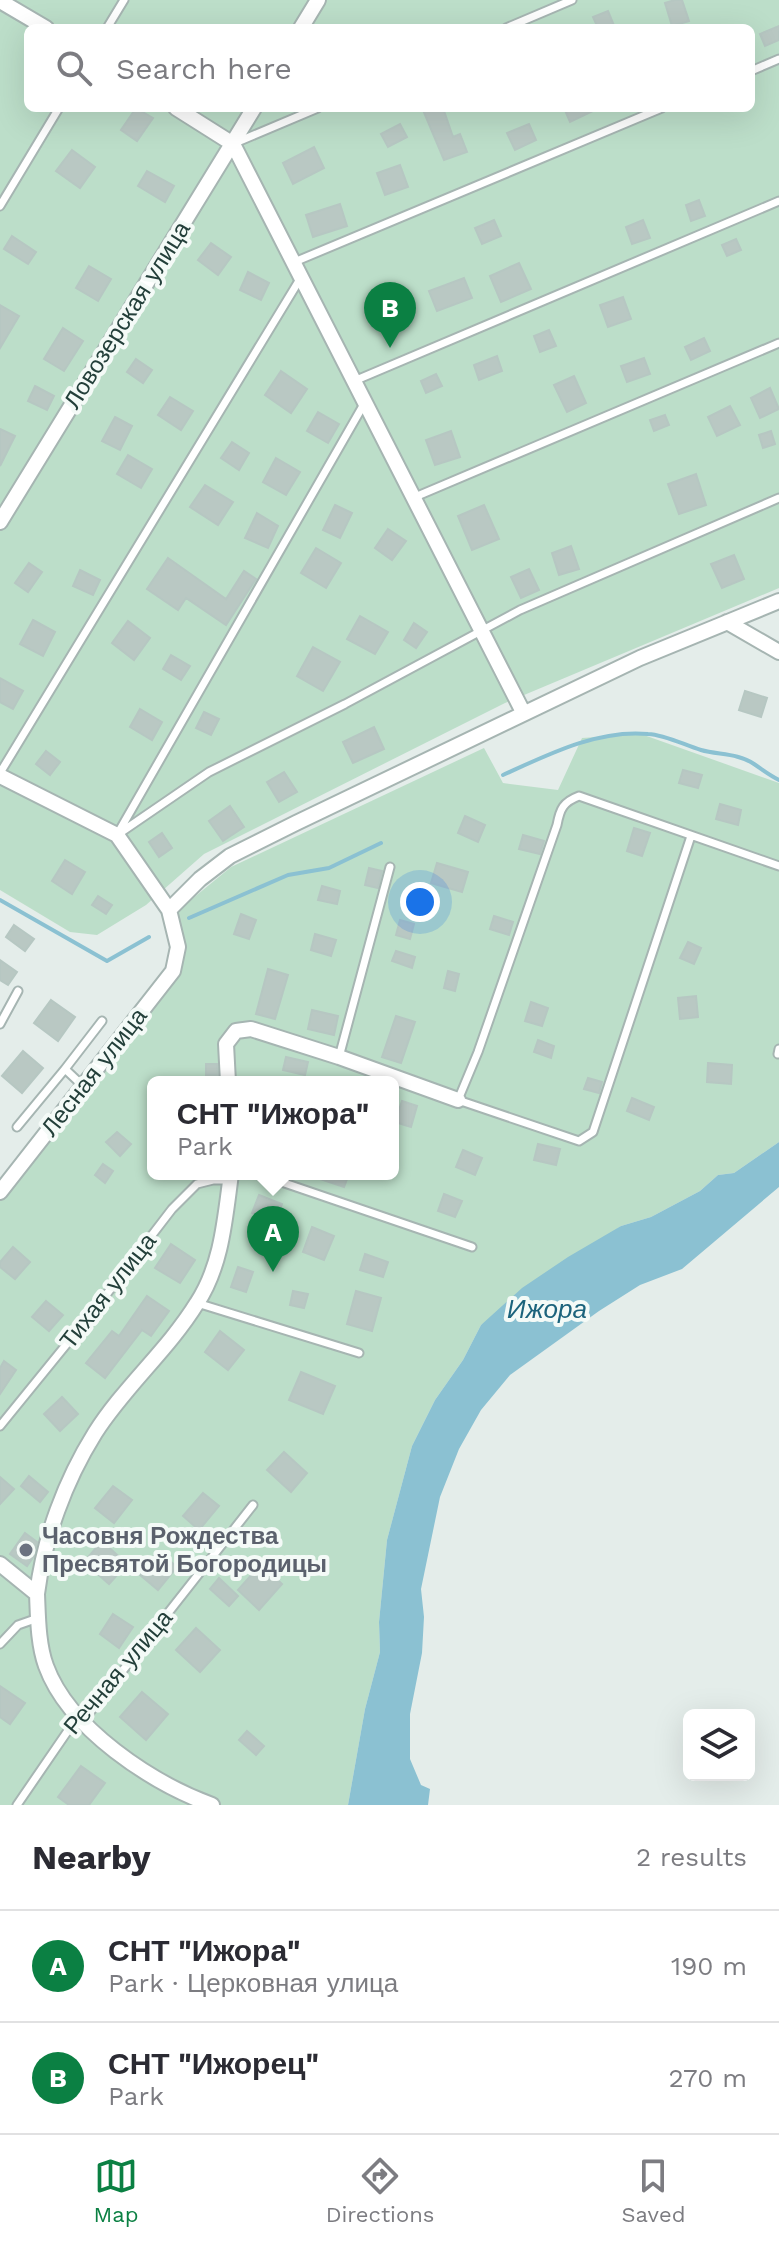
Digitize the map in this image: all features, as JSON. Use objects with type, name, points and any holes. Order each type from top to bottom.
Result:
[{"type":"street","points":[[303,24],[318,0]]},
{"type":"street","points":[[0,1],[39,24]]},
{"type":"street","points":[[182,112],[233,144],[523,712]]},
{"type":"street","name":"Ловозерская улица","points":[[0,522],[252,112]]},
{"type":"street","points":[[0,774],[117,835],[169,910],[200,879],[230,856],[523,712],[640,658],[779,601]]},
{"type":"street","points":[[727,622],[779,652]]},
{"type":"street","name":"Лесная улица","points":[[0,1192],[173,971],[178,947],[169,910]]},
{"type":"street","points":[[228,1076],[226,1044],[236,1031],[251,1029],[392,1076]]},
{"type":"street","points":[[399,1079],[458,1100]]},
{"type":"street","points":[[212,1805],[168,1786],[102,1739],[83,1721],[59,1690],[46,1666],[37,1594],[41,1563],[54,1522],[71,1477],[95,1432],[197,1303],[215,1264],[230,1180]]},
{"type":"street","points":[[0,1564],[37,1594]]},
{"type":"lane","points":[[109,24],[124,0]]},
{"type":"lane","points":[[515,24],[572,0]]},
{"type":"lane","points":[[755,69],[779,59]]},
{"type":"lane","points":[[0,206],[57,112]]},
{"type":"lane","points":[[233,144],[309,112]]},
{"type":"lane","points":[[292,263],[652,112]]},
{"type":"lane","points":[[353,381],[779,201]]},
{"type":"lane","points":[[0,774],[300,279]]},
{"type":"lane","points":[[413,498],[779,343]]},
{"type":"lane","points":[[117,835],[364,404]]},
{"type":"lane","points":[[117,835],[209,772],[520,610],[779,498]]},
{"type":"lane","points":[[691,836],[593,1132],[579,1141],[458,1100],[483,1038],[557,825],[560,808],[569,800],[579,796],[779,866]]},
{"type":"lane","points":[[339,1057],[390,867]]},
{"type":"lane","points":[[0,1024],[18,991]]},
{"type":"lane","points":[[17,1127],[102,1021]]},
{"type":"lane","points":[[65,1069],[83,1086]]},
{"type":"lane","name":"Тихая улица","points":[[0,1426],[172,1209],[197,1184],[213,1180]]},
{"type":"lane","points":[[276,1180],[472,1247]]},
{"type":"lane","points":[[197,1303],[359,1353]]},
{"type":"lane","name":"Речная улица","points":[[17,1805],[67,1732],[83,1721],[253,1505]]},
{"type":"lane","points":[[0,1644],[18,1625],[38,1618]]},
{"type":"green space","points":[[0,0],[779,0],[779,588],[505,703],[204,854],[146,905],[97,935],[70,932],[0,890]]},
{"type":"green space","points":[[641,734],[779,783],[779,1142],[734,1173],[718,1175],[700,1191],[651,1217],[621,1226],[481,1325],[463,1360],[435,1400],[412,1446],[387,1540],[379,1622],[380,1652],[365,1709],[348,1805],[0,1805],[0,1192],[173,971],[169,910],[192,899],[231,867],[484,748],[503,783],[558,790],[582,738]]},
{"type":"water","name":"Ижора","points":[[779,1142],[779,1187],[682,1269],[640,1285],[510,1375],[481,1410],[459,1449],[440,1497],[421,1589],[424,1617],[422,1653],[410,1714],[410,1759],[421,1785],[430,1789],[428,1805],[348,1805],[365,1709],[380,1652],[379,1622],[387,1540],[412,1446],[435,1400],[463,1360],[481,1325],[522,1288],[568,1257],[621,1226],[651,1217],[700,1191],[718,1175],[734,1173]]},
{"type":"building","points":[[682,0],[689,21],[671,24],[665,3]]},
{"type":"building","points":[[608,11],[613,24],[596,24],[593,17]]},
{"type":"building","points":[[779,26],[779,40],[765,46],[760,34]]},
{"type":"building","points":[[133,112],[143,112],[153,118],[137,141],[121,130]]},
{"type":"building","points":[[424,112],[444,112],[453,137],[460,134],[467,152],[444,160]]},
{"type":"building","points":[[566,112],[591,112],[570,122]]},
{"type":"building","points":[[400,124],[407,137],[388,147],[381,134]]},
{"type":"building","points":[[529,124],[536,140],[515,150],[507,133]]},
{"type":"building","points":[[314,147],[324,168],[293,184],[283,163]]},
{"type":"building","points":[[72,150],[95,167],[80,188],[56,171]]},
{"type":"building","points":[[400,165],[408,187],[385,195],[377,173]]},
{"type":"building","points":[[147,171],[174,186],[165,202],[138,186]]},
{"type":"building","points":[[699,200],[705,216],[691,221],[686,205]]},
{"type":"building","points":[[340,204],[347,226],[313,237],[306,215]]},
{"type":"building","points":[[494,220],[501,236],[482,244],[475,228]]},
{"type":"building","points":[[643,220],[650,238],[632,244],[626,227]]},
{"type":"building","points":[[12,236],[36,252],[28,264],[4,249]]},
{"type":"building","points":[[736,239],[741,250],[727,256],[722,245]]},
{"type":"building","points":[[211,243],[231,257],[218,275],[198,260]]},
{"type":"building","points":[[519,263],[531,289],[501,302],[490,276]]},
{"type":"building","points":[[89,266],[111,279],[98,301],[76,288]]},
{"type":"building","points":[[248,272],[269,283],[261,300],[240,290]]},
{"type":"building","points":[[464,278],[472,298],[437,311],[429,291]]},
{"type":"building","points":[[623,297],[631,319],[608,327],[600,305]]},
{"type":"building","points":[[0,305],[19,316],[0,348]]},
{"type":"building","points":[[63,328],[83,341],[64,371],[44,359]]},
{"type":"building","points":[[549,330],[556,346],[540,352],[534,336]]},
{"type":"building","points":[[704,338],[710,351],[691,360],[685,347]]},
{"type":"building","points":[[497,356],[502,371],[479,380],[474,365]]},
{"type":"building","points":[[644,358],[650,374],[627,382],[621,366]]},
{"type":"building","points":[[136,359],[152,370],[143,383],[127,372]]},
{"type":"building","points":[[281,371],[307,389],[291,413],[265,395]]},
{"type":"building","points":[[436,374],[442,386],[426,393],[421,381]]},
{"type":"building","points":[[574,376],[586,403],[567,412],[554,385]]},
{"type":"building","points":[[35,386],[54,396],[47,410],[28,401]]},
{"type":"building","points":[[770,388],[779,409],[760,418],[751,398]]},
{"type":"building","points":[[170,397],[193,411],[181,430],[158,415]]},
{"type":"building","points":[[730,406],[740,425],[717,436],[708,417]]},
{"type":"building","points":[[318,412],[339,424],[328,443],[307,431]]},
{"type":"building","points":[[665,415],[669,425],[654,431],[650,420]]},
{"type":"building","points":[[115,417],[132,426],[120,450],[102,441]]},
{"type":"building","points":[[0,429],[15,436],[0,466]]},
{"type":"building","points":[[451,431],[460,457],[435,465],[426,440]]},
{"type":"building","points":[[771,431],[775,444],[763,448],[759,435]]},
{"type":"building","points":[[232,442],[249,453],[239,470],[221,458]]},
{"type":"building","points":[[128,455],[152,469],[141,488],[117,474]]},
{"type":"building","points":[[276,458],[300,472],[286,495],[263,482]]},
{"type":"building","points":[[696,474],[706,505],[679,514],[668,484]]},
{"type":"building","points":[[205,485],[233,502],[218,525],[190,507]]},
{"type":"building","points":[[335,505],[352,513],[340,538],[323,530]]},
{"type":"building","points":[[484,505],[499,539],[472,550],[458,516]]},
{"type":"building","points":[[257,513],[278,526],[268,548],[245,538]]},
{"type":"building","points":[[388,529],[406,541],[392,560],[375,548]]},
{"type":"building","points":[[571,546],[579,569],[559,575],[552,553]]},
{"type":"building","points":[[316,548],[341,563],[326,588],[301,573]]},
{"type":"building","points":[[734,555],[744,579],[722,588],[711,564]]},
{"type":"building","points":[[168,558],[226,599],[244,571],[256,579],[226,625],[186,598],[178,610],[147,589]]},
{"type":"building","points":[[29,563],[42,572],[28,592],[15,583]]},
{"type":"building","points":[[529,569],[539,590],[521,598],[511,577]]},
{"type":"building","points":[[80,570],[100,580],[93,595],[73,586]]},
{"type":"building","points":[[360,616],[388,632],[375,654],[347,639]]},
{"type":"building","points":[[33,620],[55,632],[43,656],[20,644]]},
{"type":"building","points":[[128,621],[150,638],[134,660],[112,643]]},
{"type":"building","points":[[414,623],[427,632],[416,648],[404,640]]},
{"type":"building","points":[[313,647],[340,662],[323,691],[297,676]]},
{"type":"building","points":[[171,655],[190,666],[181,680],[163,669]]},
{"type":"building","points":[[0,678],[23,691],[13,709],[0,702]]},
{"type":"building","points":[[745,691],[767,698],[761,717],[739,710]]},
{"type":"building","points":[[140,709],[162,722],[152,740],[130,727]]},
{"type":"building","points":[[204,712],[219,719],[211,735],[196,728]]},
{"type":"building","points":[[374,727],[384,749],[353,763],[343,742]]},
{"type":"building","points":[[46,751],[60,762],[50,775],[36,764]]},
{"type":"building","points":[[683,770],[702,775],[698,788],[679,783]]},
{"type":"building","points":[[284,772],[297,792],[279,802],[267,782]]},
{"type":"building","points":[[720,804],[741,810],[738,825],[716,819]]},
{"type":"building","points":[[230,806],[244,827],[223,841],[209,821]]},
{"type":"building","points":[[465,816],[485,825],[478,842],[458,833]]},
{"type":"building","points":[[634,828],[650,833],[642,856],[627,851]]},
{"type":"building","points":[[162,833],[172,848],[159,857],[149,842]]},
{"type":"building","points":[[523,835],[544,841],[540,854],[519,849]]},
{"type":"building","points":[[65,860],[85,872],[72,894],[52,881]]},
{"type":"building","points":[[437,863],[468,872],[462,892],[431,883]]},
{"type":"building","points":[[369,868],[382,871],[378,888],[365,885]]},
{"type":"building","points":[[322,886],[340,891],[337,904],[318,900]]},
{"type":"building","points":[[98,896],[112,905],[106,914],[92,905]]},
{"type":"building","points":[[241,914],[256,920],[249,939],[234,934]]},
{"type":"building","points":[[494,916],[513,922],[509,935],[490,929]]},
{"type":"building","points":[[400,920],[414,924],[410,939],[396,935]]},
{"type":"building","points":[[14,925],[34,939],[25,951],[6,937]]},
{"type":"building","points":[[315,934],[336,940],[331,956],[311,950]]},
{"type":"building","points":[[688,942],[701,948],[694,964],[680,958]]},
{"type":"building","points":[[396,951],[415,957],[412,968],[392,961]]},
{"type":"building","points":[[0,960],[17,972],[8,985],[0,980]]},
{"type":"building","points":[[268,969],[288,975],[275,1019],[256,1014]]},
{"type":"building","points":[[448,971],[459,974],[455,991],[444,988]]},
{"type":"building","points":[[696,996],[698,1017],[680,1019],[678,998]]},
{"type":"building","points":[[51,1000],[75,1017],[58,1041],[34,1023]]},
{"type":"building","points":[[531,1002],[548,1008],[542,1026],[525,1021]]},
{"type":"building","points":[[312,1010],[338,1016],[334,1035],[308,1029]]},
{"type":"building","points":[[396,1016],[415,1022],[401,1063],[382,1057]]},
{"type":"building","points":[[538,1040],[554,1046],[551,1058],[534,1052]]},
{"type":"building","points":[[23,1051],[43,1068],[22,1093],[2,1076]]},
{"type":"building","points":[[286,1057],[308,1062],[305,1075],[283,1070]]},
{"type":"building","points":[[708,1063],[732,1065],[731,1084],[707,1082]]},
{"type":"building","points":[[206,1064],[217,1064],[218,1075],[206,1075]]},
{"type":"building","points":[[588,1078],[602,1082],[599,1093],[584,1089]]},
{"type":"building","points":[[632,1098],[654,1107],[649,1120],[627,1111]]},
{"type":"building","points":[[402,1101],[417,1106],[411,1127],[399,1123]]},
{"type":"building","points":[[117,1132],[131,1144],[120,1156],[106,1142]]},
{"type":"building","points":[[538,1144],[560,1149],[556,1165],[534,1160]]},
{"type":"building","points":[[463,1150],[482,1158],[475,1175],[456,1167]]},
{"type":"building","points":[[103,1164],[113,1171],[105,1183],[95,1175]]},
{"type":"building","points":[[323,1180],[347,1180],[344,1187]]},
{"type":"building","points":[[444,1194],[462,1201],[455,1217],[438,1211]]},
{"type":"building","points":[[259,1195],[282,1204],[275,1221],[252,1213]]},
{"type":"building","points":[[312,1227],[334,1236],[324,1260],[303,1252]]},
{"type":"building","points":[[171,1244],[195,1260],[180,1283],[155,1268]]},
{"type":"building","points":[[13,1247],[30,1262],[15,1279],[0,1267],[0,1262]]},
{"type":"building","points":[[365,1254],[388,1262],[383,1277],[360,1270]]},
{"type":"building","points":[[238,1267],[253,1272],[246,1292],[231,1287]]},
{"type":"building","points":[[293,1291],[308,1294],[304,1308],[290,1305]]},
{"type":"building","points":[[356,1291],[381,1298],[372,1331],[347,1324]]},
{"type":"building","points":[[147,1296],[169,1311],[151,1336],[142,1330],[105,1378],[86,1363],[112,1331],[119,1336]]},
{"type":"building","points":[[46,1301],[63,1315],[49,1331],[32,1317]]},
{"type":"building","points":[[220,1331],[244,1350],[228,1370],[205,1352]]},
{"type":"building","points":[[4,1361],[16,1370],[0,1394],[0,1368]]},
{"type":"building","points":[[301,1372],[335,1386],[323,1414],[289,1400]]},
{"type":"building","points":[[62,1397],[78,1414],[60,1431],[44,1414]]},
{"type":"building","points":[[284,1452],[307,1473],[291,1492],[267,1470]]},
{"type":"building","points":[[29,1476],[48,1492],[40,1502],[21,1486]]},
{"type":"building","points":[[0,1477],[14,1489],[0,1504]]},
{"type":"building","points":[[113,1486],[132,1500],[114,1523],[95,1508]]},
{"type":"building","points":[[203,1493],[219,1506],[199,1530],[183,1516]]},
{"type":"building","points":[[25,1533],[37,1542],[34,1556],[27,1566],[10,1554]]},
{"type":"building","points":[[102,1541],[127,1564],[109,1584],[84,1562]]},
{"type":"building","points":[[158,1551],[177,1567],[158,1590],[139,1574]]},
{"type":"building","points":[[261,1564],[282,1584],[259,1610],[238,1590]]},
{"type":"building","points":[[219,1578],[238,1596],[229,1606],[210,1589]]},
{"type":"building","points":[[113,1614],[133,1627],[119,1648],[100,1634]]},
{"type":"building","points":[[196,1628],[220,1650],[200,1672],[176,1650]]},
{"type":"building","points":[[0,1686],[25,1703],[10,1724],[0,1717]]},
{"type":"building","points":[[142,1692],[168,1714],[146,1740],[120,1717]]},
{"type":"building","points":[[247,1731],[264,1746],[256,1755],[239,1740]]},
{"type":"building","points":[[81,1766],[105,1783],[89,1805],[69,1805],[58,1797]]},
{"type":"waterway","points":[[503,775],[573,745],[610,735],[648,734],[741,758],[779,780]]},
{"type":"waterway","points":[[189,918],[288,875],[329,868],[381,843]]},
{"type":"waterway","points":[[0,900],[107,961],[149,937]]},
{"type":"place","name":"СНТ \"Ижорец\"","points":[[390,348]]},
{"type":"place","name":"СНТ \"Ижора\"","points":[[273,1272]]},
{"type":"place","name":"Часовня Рождества Пресвятой Богородицы","points":[[26,1550]]}]
